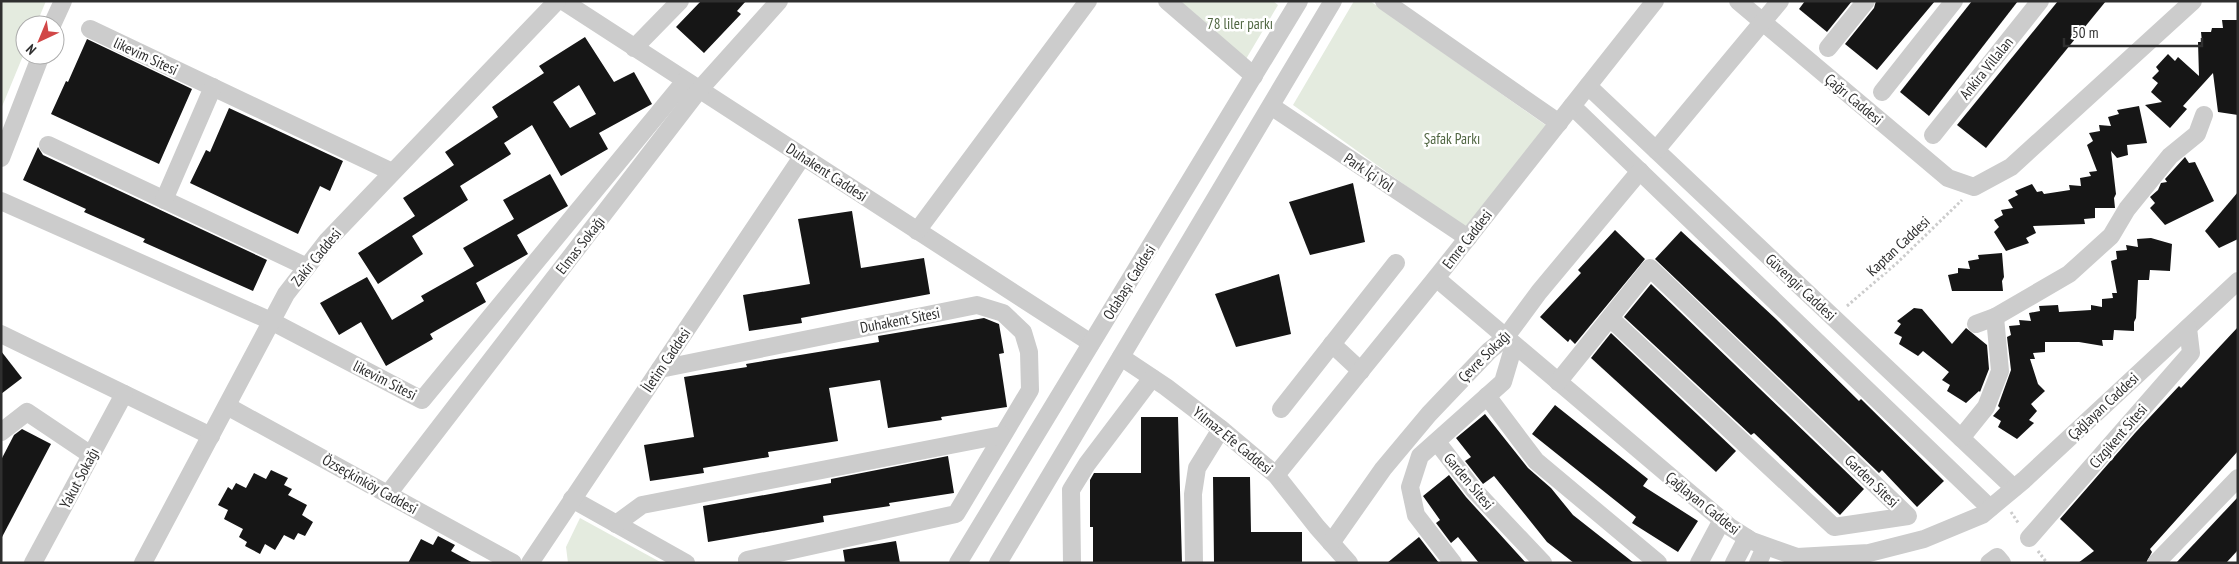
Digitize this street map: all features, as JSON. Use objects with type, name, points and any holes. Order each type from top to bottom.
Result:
[{"type":"street","points":[[57,15],[63,1]]},
{"type":"street","name":"Zakir Caddesi","points":[[143,563],[286,294],[327,241],[557,1]]},
{"type":"street","name":"Duhakent Caddesi","points":[[563,1],[1091,343]]},
{"type":"street","points":[[634,48],[680,1]]},
{"type":"street","name":"Elmas Sokağı","points":[[388,494],[692,85],[779,1]]},
{"type":"street","points":[[917,231],[1088,1]]},
{"type":"street","points":[[1167,1],[1254,76]]},
{"type":"street","name":"Odabaşı Caddesi","points":[[998,563],[1334,1]]},
{"type":"street","points":[[1384,1],[1558,123]]},
{"type":"street","name":"Emre Caddesi","points":[[1276,475],[1468,238],[1655,1]]},
{"type":"street","name":"Çağrı Caddesi","points":[[1738,1],[1948,178],[1974,187]]},
{"type":"street","points":[[1656,150],[1780,1]]},
{"type":"street","points":[[1828,48],[1866,1]]},
{"type":"street","points":[[1882,92],[1954,1]]},
{"type":"street","name":"Ankira Villalan","points":[[1933,135],[2040,1]]},
{"type":"street","points":[[1974,187],[2011,167],[2194,1]]},
{"type":"street","name":"Odabaşı Caddesi","points":[[958,563],[1254,76],[1295,3]]},
{"type":"street","name":"likevim Sitesi","points":[[90,29],[392,172]]},
{"type":"street","points":[[1,158],[37,65]]},
{"type":"street","name":"likevim Sitesi","points":[[1,201],[271,321],[422,400],[692,85]]},
{"type":"street","name":"Güvengir Caddesi","points":[[1588,86],[2014,488]]},
{"type":"street","points":[[164,200],[213,87]]},
{"type":"street","name":"Park İçi Yol","points":[[1271,106],[1468,238]]},
{"type":"street","name":"Güvengir Caddesi","points":[[1572,106],[1990,508]]},
{"type":"street","points":[[1976,324],[1995,317],[2069,274],[2111,236],[2127,209],[2170,156],[2197,134],[2204,115]]},
{"type":"street","points":[[48,145],[307,267]]},
{"type":"street","name":"İletim Caddesi","points":[[530,563],[802,157]]},
{"type":"street","name":"Çevre Sokağı","points":[[1331,543],[1383,469],[1429,414],[1489,351],[1510,341],[1539,292],[1640,171]]},
{"type":"street","points":[[1280,409],[1396,263]]},
{"type":"street","name":"Garden Sitesi","points":[[1558,382],[1650,268],[1908,516],[1834,527],[1610,318]]},
{"type":"street","name":"Çağlayan Caddesi","points":[[1436,278],[1722,520],[1746,538],[1762,555],[1797,558],[1869,553],[1924,539],[1982,514],[2014,488],[2238,281]]},
{"type":"street","name":"Duhakent Sitesi","points":[[660,368],[977,305],[1004,313],[1023,332],[1029,352],[1030,390],[956,514],[747,560]]},
{"type":"street","points":[[1961,438],[1986,407],[2000,371],[1995,317]]},
{"type":"street","name":"Cizgikent Sitesi","points":[[2029,538],[2191,354],[2188,328]]},
{"type":"street","points":[[1,334],[211,436]]},
{"type":"street","name":"Garden Sitesi","points":[[1453,563],[1416,515],[1410,487],[1420,456],[1503,382],[1510,341]]},
{"type":"street","points":[[1332,344],[1361,371]]},
{"type":"street","name":"Yılmaz Efe Caddesi","points":[[1121,357],[1221,429],[1276,475],[1349,563]]},
{"type":"street","points":[[1072,563],[1071,490],[1087,464],[1152,378]]},
{"type":"street","name":"Yakut Sokağı","points":[[33,563],[124,394]]},
{"type":"street","points":[[1487,396],[1536,461],[1658,563]]},
{"type":"street","name":"Özseçkinköy Caddesi","points":[[227,406],[513,563]]},
{"type":"street","points":[[1,432],[27,412],[91,455]]},
{"type":"street","points":[[1194,563],[1193,494],[1197,468],[1221,429]]},
{"type":"street","points":[[616,524],[642,504],[1002,435]]},
{"type":"street","name":"Garden Sitesi","points":[[1437,442],[1474,490],[1543,563]]},
{"type":"street","points":[[2156,563],[2238,478]]},
{"type":"street","points":[[572,499],[686,563]]},
{"type":"street","points":[[1699,563],[1722,520]]},
{"type":"street","points":[[1734,563],[1746,538]]},
{"type":"street","points":[[1989,563],[1997,556],[2002,563]]},
{"type":"path","name":"Kaptan Caddesi","points":[[1834,318],[1897,264],[1974,187]]},
{"type":"green space","points":[[1,1],[46,1],[40,15],[15,15],[15,65],[19,65],[1,109]]},
{"type":"green space","name":"78 liler parkı","points":[[1180,1],[1273,1],[1278,5],[1246,59]]},
{"type":"green space","name":"Şafak Parkı","points":[[1354,1],[1370,1],[1547,126],[1465,228],[1293,105]]},
{"type":"green space","points":[[580,518],[662,563],[568,563],[566,547]]},
{"type":"building","points":[[701,1],[746,1],[737,11],[741,14],[704,53],[676,27]]},
{"type":"building","points":[[1805,1],[1852,1],[1827,32],[1799,9]]},
{"type":"building","points":[[1876,1],[1935,1],[1877,70],[1845,44],[1874,8]]},
{"type":"building","points":[[1972,1],[2018,1],[1929,116],[1900,92]]},
{"type":"building","points":[[2058,1],[2106,1],[1986,148],[1957,125]]},
{"type":"building","points":[[2222,20],[2238,20],[2238,115],[2218,112],[2213,73],[2183,106],[2187,109],[2170,128],[2145,105],[2162,102],[2151,92],[2158,83],[2152,78],[2159,71],[2156,67],[2168,54],[2175,61],[2178,57],[2199,76],[2198,42],[2202,42],[2201,32],[2211,32],[2212,28],[2223,28]]},
{"type":"building","points":[[585,37],[614,82],[634,72],[652,104],[599,133],[608,149],[561,176],[532,125],[504,143],[511,154],[460,186],[468,200],[412,236],[423,254],[378,284],[358,253],[415,216],[403,198],[454,165],[445,152],[498,117],[492,107],[544,73],[539,66]],"holes":[[[579,85],[596,114],[570,128],[553,102]]]},
{"type":"building","points":[[87,39],[192,89],[159,164],[51,114]]},
{"type":"building","points":[[2139,106],[2147,143],[2127,145],[2128,155],[2117,158],[2111,151],[2116,194],[2114,198],[2115,208],[2095,208],[2095,218],[2084,219],[2085,224],[2033,226],[2036,233],[2026,238],[2029,243],[2006,251],[1994,232],[1999,227],[1994,220],[2003,215],[2001,210],[2013,208],[2008,200],[2018,195],[2015,191],[2032,184],[2037,192],[2042,191],[2044,194],[2070,190],[2069,185],[2081,186],[2080,178],[2091,176],[2089,172],[2097,171],[2087,145],[2093,141],[2089,133],[2100,131],[2099,125],[2111,126],[2108,117],[2119,114],[2117,110]]},
{"type":"building","points":[[229,108],[343,161],[330,191],[320,186],[298,234],[190,183],[206,150],[210,152]]},
{"type":"building","points":[[38,147],[43,155],[267,260],[253,291],[143,242],[145,239],[84,212],[86,209],[23,180]]},
{"type":"building","points":[[2185,157],[2189,163],[2195,162],[2214,201],[2165,225],[2150,208],[2155,203],[2150,197],[2158,190],[2161,183],[2167,182],[2165,179]]},
{"type":"building","points":[[550,174],[568,206],[517,235],[528,254],[476,283],[486,302],[430,334],[433,339],[386,366],[361,322],[339,335],[320,303],[367,277],[392,320],[424,301],[421,296],[474,266],[463,248],[514,219],[503,200]]},
{"type":"building","points":[[1353,183],[1365,242],[1310,255],[1289,202]]},
{"type":"building","points":[[2238,192],[2238,239],[2219,248],[2205,231]]},
{"type":"building","points":[[852,211],[861,268],[924,258],[930,294],[801,318],[802,323],[749,331],[743,295],[810,284],[798,219]]},
{"type":"building","points":[[1615,230],[1645,259],[1575,344],[1570,339],[1568,342],[1540,317],[1581,273],[1578,270]]},
{"type":"building","points":[[1681,231],[1776,319],[1859,401],[1861,399],[1944,481],[1917,507],[1882,470],[1879,473],[1655,259]]},
{"type":"building","points":[[2151,238],[2172,244],[2170,271],[2150,270],[2149,280],[2138,280],[2134,331],[2114,330],[2113,340],[2102,340],[2103,346],[2079,342],[2045,342],[2045,352],[2033,353],[2035,359],[2030,359],[2038,384],[2045,391],[2031,404],[2037,411],[2029,420],[2034,423],[2017,439],[1998,427],[2001,421],[1993,416],[2000,408],[1998,406],[2011,370],[2007,337],[2011,335],[2009,326],[2020,325],[2019,320],[2031,321],[2029,313],[2040,311],[2039,306],[2058,305],[2059,312],[2091,310],[2091,305],[2102,307],[2102,299],[2113,298],[2112,293],[2117,293],[2111,261],[2117,259],[2116,251],[2127,250],[2126,245],[2138,247],[2137,239]]},
{"type":"building","points":[[2002,253],[2003,291],[1952,291],[1948,275],[1958,273],[1958,268],[1970,269],[1968,261],[1979,259],[1978,255]]},
{"type":"building","points":[[1279,274],[1291,334],[1236,347],[1215,294]]},
{"type":"building","points":[[1651,284],[1864,489],[1840,515],[1754,433],[1751,435],[1624,317]]},
{"type":"building","points":[[1914,308],[1922,309],[1952,344],[1966,328],[1987,345],[1989,369],[1980,392],[1966,403],[1947,391],[1950,385],[1942,380],[1949,372],[1923,351],[1918,356],[1899,344],[1902,337],[1894,333],[1901,324],[1897,321]]},
{"type":"building","points":[[984,318],[999,324],[1004,353],[999,354],[1007,407],[941,417],[942,420],[888,428],[880,380],[829,388],[838,441],[768,452],[769,457],[703,468],[704,473],[650,481],[644,445],[694,437],[684,377],[747,367],[746,364],[879,342],[878,336]]},
{"type":"building","points":[[2238,327],[2238,451],[2150,549],[2152,552],[2146,563],[2078,563],[2094,551],[2060,519],[2135,433],[2179,386],[2181,388]]},
{"type":"building","points":[[1611,333],[1736,451],[1716,472],[1591,358]]},
{"type":"building","points":[[1,351],[22,378],[1,394]]},
{"type":"building","points":[[1555,405],[1648,479],[1643,486],[1698,521],[1678,552],[1632,523],[1636,517],[1532,434]]},
{"type":"building","points":[[1485,414],[1528,468],[1551,488],[1573,515],[1634,563],[1574,563],[1547,542],[1494,476],[1483,484],[1465,461],[1471,457],[1456,438]]},
{"type":"building","points":[[1141,417],[1178,417],[1182,563],[1093,563],[1093,527],[1090,527],[1090,480],[1094,473],[1141,473]]},
{"type":"building","points":[[22,429],[51,444],[1,539],[1,460],[14,435]]},
{"type":"building","points":[[948,456],[954,493],[889,503],[890,506],[823,516],[824,522],[708,542],[703,506],[831,483],[831,479]]},
{"type":"building","points":[[271,470],[288,478],[284,485],[292,489],[288,495],[307,505],[302,515],[313,522],[305,536],[298,533],[294,540],[284,535],[275,550],[265,544],[260,554],[245,546],[247,542],[239,537],[243,529],[224,519],[228,510],[218,505],[228,487],[232,490],[236,483],[246,488],[254,473],[266,479]]},
{"type":"building","points":[[1449,475],[1466,497],[1526,563],[1479,563],[1458,537],[1451,543],[1436,523],[1440,520],[1423,496]]},
{"type":"building","points":[[1213,477],[1250,477],[1251,532],[1302,532],[1302,563],[1214,563]]},
{"type":"building","points":[[2238,497],[2238,550],[2226,563],[2176,563]]},
{"type":"building","points":[[438,536],[455,545],[451,551],[473,563],[408,563],[421,539],[433,545]]},
{"type":"building","points":[[1419,537],[1439,563],[1387,563]]},
{"type":"building","points":[[896,541],[900,563],[845,563],[843,550]]}]
